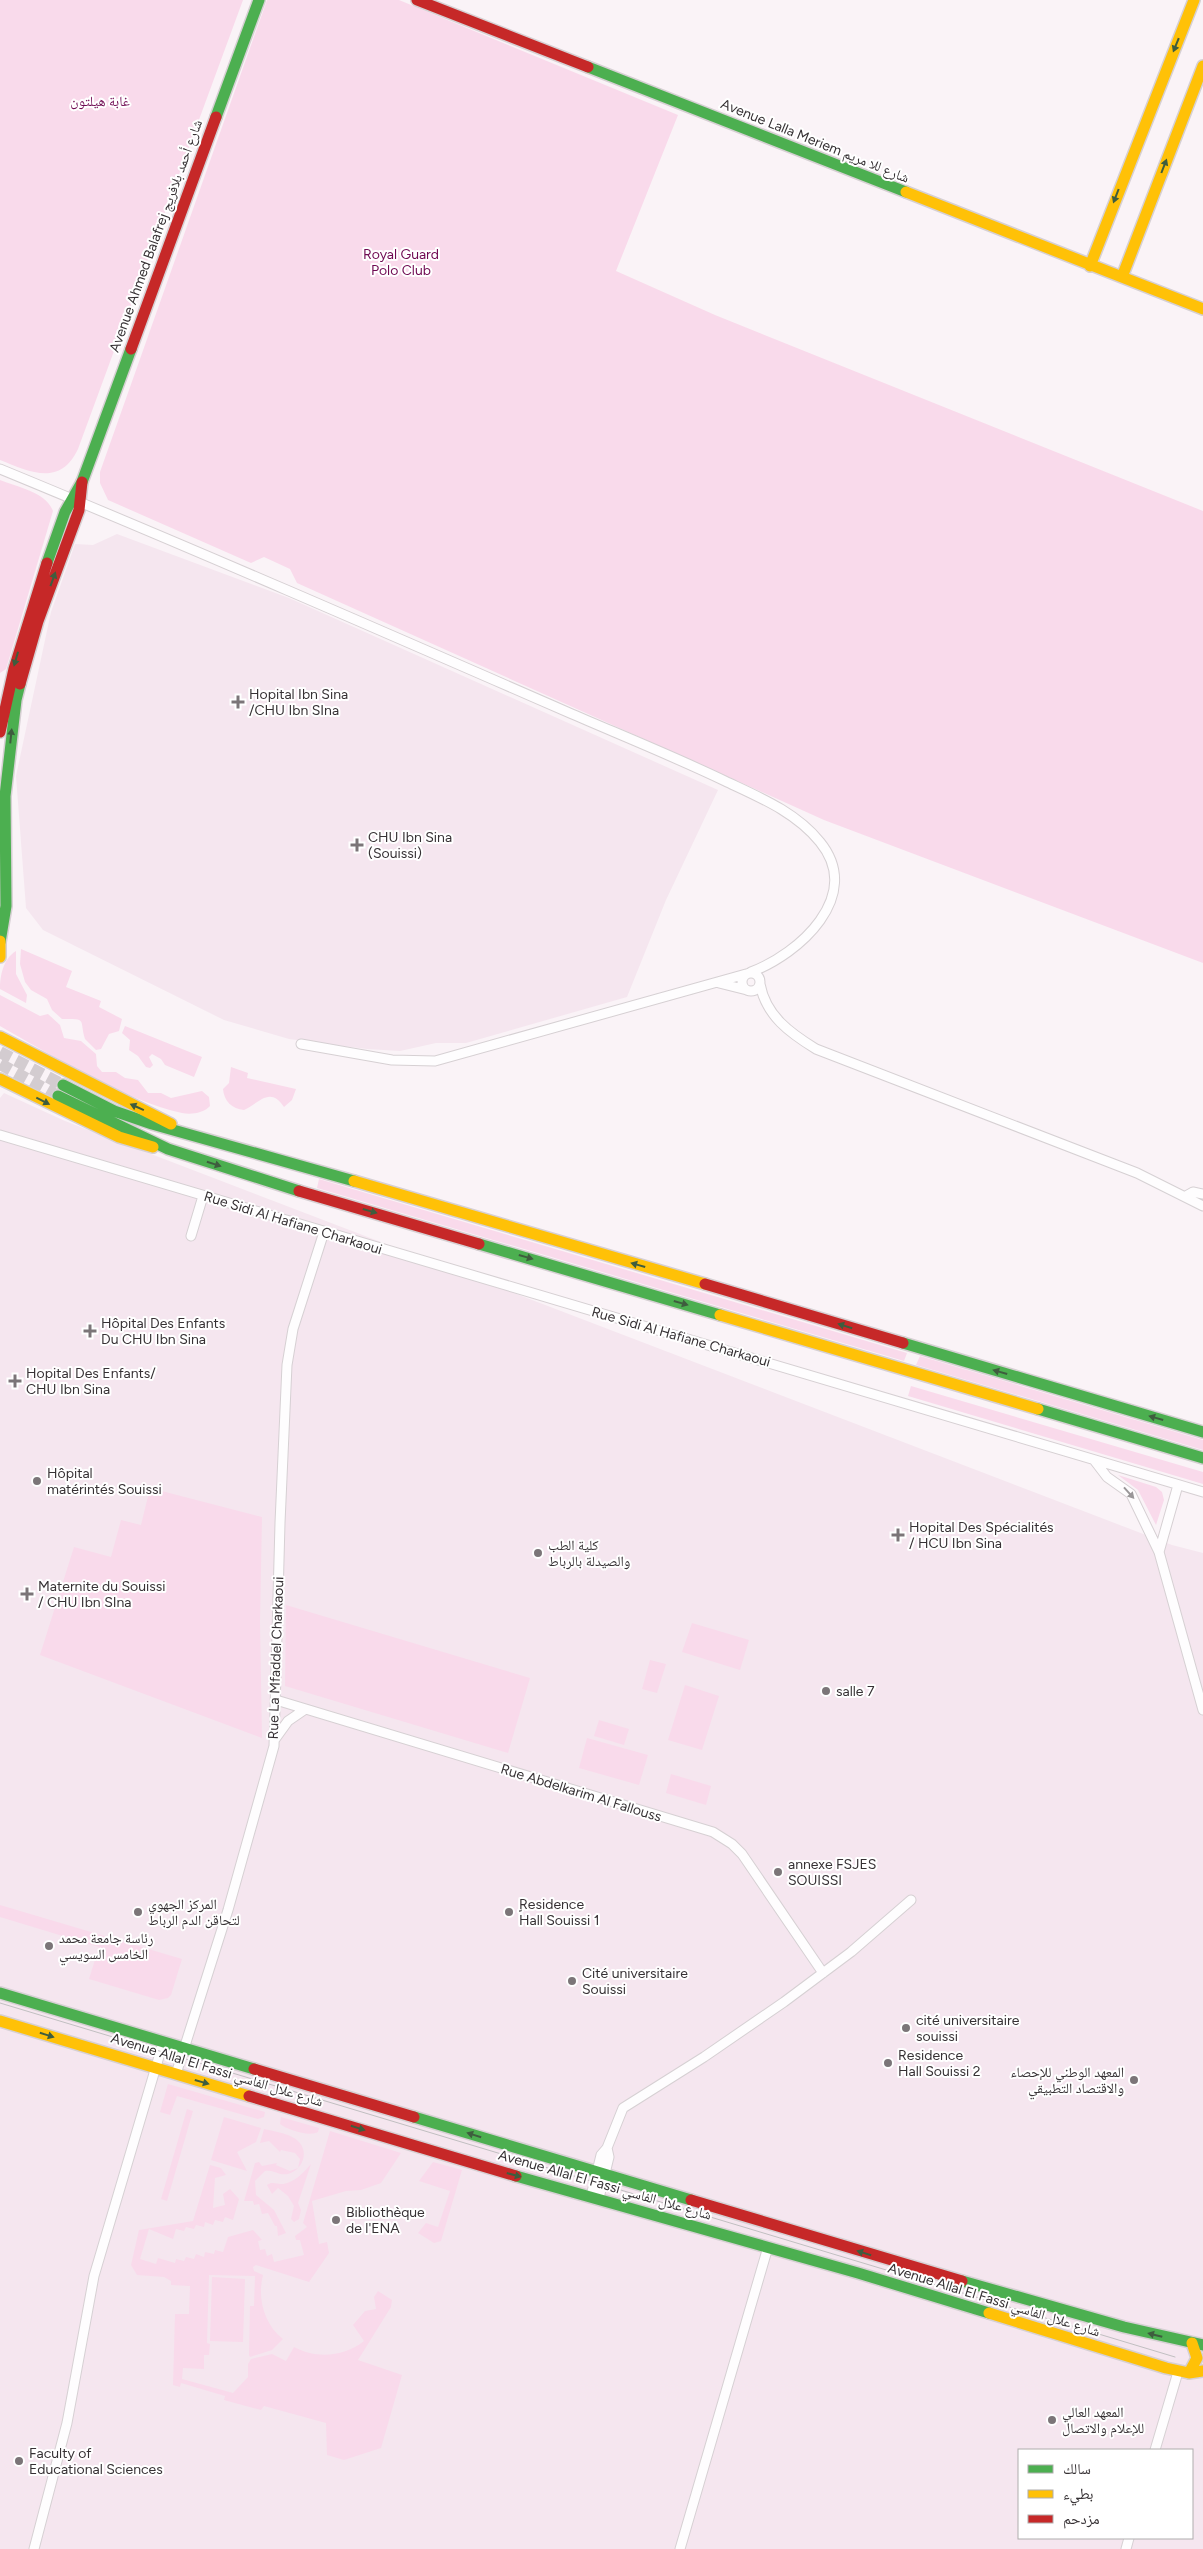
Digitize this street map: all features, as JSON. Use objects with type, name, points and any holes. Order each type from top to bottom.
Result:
[{"type":"main road","name":"Avenue Ahmed Balafrej شارع أحمد بلافريج","points":[[0,957],[0,941],[6,906],[5,796],[16,700],[38,621],[82,482],[260,0]]},
{"type":"main road","name":"Avenue Lalla Meriem شارع للا مريم","points":[[417,0],[1203,310]]},
{"type":"main road","points":[[1090,266],[1194,0]]},
{"type":"main road","points":[[1122,277],[1203,66]]},
{"type":"main road","name":"Avenue Ahmed Balafrej شارع أحمد بلافريج","points":[[0,732],[12,671],[22,637],[76,500]]},
{"type":"main road","points":[[0,1037],[85,1082],[155,1115],[180,1130]]},
{"type":"main road","points":[[0,1079],[118,1137],[143,1145],[168,1149],[277,1184],[1203,1458]]},
{"type":"main road","points":[[168,1149],[61,1091],[152,1124],[180,1130],[1203,1432]]},
{"type":"main road","name":"Avenue Allal El Fassi شارع علال الفاسي","points":[[0,1993],[910,2266],[1124,2327],[1197,2344]]},
{"type":"main road","name":"Avenue Allal El Fassi شارع علال الفاسي","points":[[0,2021],[475,2164],[768,2246],[1183,2372],[1203,2371]]},
{"type":"main road","points":[[1183,2372],[1195,2367],[1198,2358],[1197,2344]]},
{"type":"street","points":[[0,469],[640,742],[760,797],[790,815],[808,829],[826,850],[833,869],[834,892],[831,901],[815,928],[805,939],[772,962],[749,973],[435,1061],[397,1061],[302,1044]]},
{"type":"street","points":[[750,991],[760,981],[772,962]]},
{"type":"street","points":[[749,973],[760,981],[764,1001],[773,1015]]},
{"type":"street","points":[[749,973],[742,983],[761,1005],[800,1040],[832,1057],[1136,1173],[1203,1206]]},
{"type":"street","points":[[716,982],[750,991]]},
{"type":"street","name":"Rue Sidi Al Hafiane Charkaoui","points":[[2,1138],[1203,1492]]},
{"type":"street","points":[[1186,1196],[1193,1192],[1203,1194]]},
{"type":"street","points":[[191,1236],[203,1196]]},
{"type":"street","name":"Rue La Mfaddel Charkaoui","points":[[176,2074],[185,2050],[264,1786],[275,1739],[280,1523],[287,1366],[293,1330],[324,1232]]},
{"type":"street","points":[[1094,1460],[1102,1472],[1131,1494],[1158,1552],[1203,1710]]},
{"type":"street","points":[[1158,1552],[1178,1485]]},
{"type":"street","name":"Rue Abdelkarim Al Fallouss","points":[[276,1700],[713,1832],[732,1844],[742,1854],[823,1973]]},
{"type":"street","points":[[275,1739],[288,1721],[304,1710]]},
{"type":"street","points":[[595,2197],[601,2174],[609,2157],[607,2148],[623,2108],[720,2046],[823,1973],[910,1900]]},
{"type":"street","points":[[34,2549],[67,2423],[94,2276],[163,2043]]},
{"type":"street","points":[[680,2549],[768,2246]]},
{"type":"street","points":[[1155,2449],[1183,2372]]},
{"type":"shaded area","name":"CHU Ibn Sina (Souissi)","points":[[117,534],[289,598],[718,790],[666,900],[627,997],[466,1043],[436,1043],[400,1051],[367,1049],[289,1039],[224,1020],[43,930],[26,908],[16,776],[51,612],[75,544],[93,545]]},
{"type":"shaded area","points":[[4,1093],[65,1121],[1172,1545],[1203,1553],[1203,2549],[0,2549],[0,1098]]},
{"type":"green space","name":"غابة هيلتون","points":[[0,0],[243,0],[78,449],[71,461],[62,468],[44,473],[22,469],[0,460]]},
{"type":"green space","name":"Royal Guard Polo Club","points":[[267,0],[399,0],[678,115],[616,271],[715,315],[1203,511],[1203,963],[824,820],[297,583],[290,569],[264,557],[251,563],[108,500],[100,483],[100,472]]},
{"type":"green space","points":[[0,480],[38,495],[49,504],[53,511],[6,669],[0,673]]},
{"type":"green space","points":[[21,949],[72,971],[66,987],[101,1001],[99,1007],[122,1019],[119,1031],[109,1034],[101,1049],[96,1050],[85,1039],[82,1024],[79,1020],[62,1019],[52,1010],[47,999],[31,990],[25,982],[20,964]]},
{"type":"green space","points":[[16,951],[16,974],[27,995],[26,1003],[0,989],[5,963]]},
{"type":"green space","points":[[0,995],[40,1016],[48,1014],[60,1025],[64,1038],[81,1041],[96,1054],[97,1066],[102,1072],[116,1072],[125,1078],[138,1080],[148,1093],[161,1093],[171,1098],[202,1091],[209,1097],[210,1106],[197,1113],[182,1113],[138,1099],[89,1076],[0,1026]]},
{"type":"green space","points":[[125,1026],[202,1057],[194,1077],[165,1065],[161,1059],[152,1054],[149,1057],[153,1065],[150,1068],[146,1067],[138,1056],[129,1050],[130,1040],[122,1033]]},
{"type":"green space","points":[[231,1067],[248,1073],[247,1078],[296,1089],[292,1100],[284,1107],[274,1097],[264,1098],[244,1110],[232,1106],[227,1101],[223,1089],[229,1083]]},
{"type":"green space","points":[[319,1179],[907,1353],[904,1361],[317,1188]]},
{"type":"green space","points":[[920,1356],[1203,1440],[1203,1450],[916,1365]]},
{"type":"green space","points":[[911,1386],[1203,1472],[1203,1484],[908,1396]]},
{"type":"green space","points":[[1118,1475],[1156,1487],[1162,1492],[1164,1500],[1156,1525],[1138,1490]]},
{"type":"green space","points":[[150,1488],[262,1517],[260,1622],[262,1738],[40,1655],[74,1547],[111,1557],[121,1520],[141,1525]]},
{"type":"green space","points":[[286,1605],[530,1678],[508,1753],[285,1686]]},
{"type":"green space","points":[[692,1623],[749,1640],[740,1670],[682,1652]]},
{"type":"green space","points":[[650,1660],[666,1664],[657,1693],[642,1689]]},
{"type":"green space","points":[[685,1685],[719,1696],[702,1750],[668,1740]]},
{"type":"green space","points":[[599,1720],[629,1729],[624,1745],[594,1736]]},
{"type":"green space","points":[[587,1738],[648,1755],[639,1785],[579,1768]]},
{"type":"green space","points":[[671,1774],[711,1786],[706,1805],[666,1793]]},
{"type":"green space","points":[[0,1905],[182,1959],[171,1995],[168,1998],[159,2000],[89,1979],[99,1947],[0,1917]]},
{"type":"green space","points":[[168,2084],[265,2112],[264,2117],[258,2119],[177,2096],[170,2115],[160,2112]]},
{"type":"green space","points":[[187,2109],[193,2111],[167,2201],[161,2199]]},
{"type":"green space","points":[[224,2117],[261,2128],[256,2142],[237,2152],[247,2171],[211,2160]]},
{"type":"green space","points":[[281,2117],[319,2128],[318,2132],[309,2134],[288,2128],[280,2124]]},
{"type":"green space","points":[[264,2129],[283,2133],[299,2142],[304,2153],[298,2168],[300,2159],[295,2153],[281,2150],[280,2152],[269,2141],[260,2143]]},
{"type":"green space","points":[[330,2131],[401,2153],[381,2183],[361,2190],[346,2191],[312,2201],[319,2244],[327,2242],[329,2253],[309,2282],[256,2265],[253,2267],[254,2271],[263,2275],[261,2293],[267,2318],[276,2333],[283,2339],[272,2350],[250,2357],[249,2355],[250,2306],[254,2306],[255,2276],[209,2275],[207,2343],[210,2344],[209,2355],[204,2355],[204,2369],[183,2368],[182,2379],[233,2393],[248,2377],[248,2364],[251,2359],[272,2354],[286,2361],[294,2347],[321,2355],[348,2350],[364,2341],[353,2325],[365,2311],[376,2309],[374,2297],[378,2291],[392,2300],[391,2307],[358,2360],[402,2375],[381,2448],[344,2460],[327,2455],[326,2423],[264,2406],[261,2410],[224,2400],[225,2396],[181,2383],[180,2387],[173,2385],[175,2314],[189,2314],[190,2286],[171,2285],[171,2281],[164,2277],[137,2275],[131,2265],[139,2230],[193,2221],[210,2165],[221,2168],[226,2175],[215,2178],[213,2208],[225,2205],[223,2194],[230,2189],[239,2199],[233,2220],[225,2217],[223,2222],[215,2220],[213,2225],[205,2222],[204,2227],[196,2225],[194,2229],[186,2227],[184,2231],[176,2229],[173,2239],[149,2229],[140,2259],[156,2264],[158,2258],[175,2263],[176,2259],[184,2261],[186,2257],[194,2259],[196,2254],[204,2257],[205,2252],[214,2254],[215,2250],[223,2252],[228,2237],[253,2230],[262,2240],[258,2241],[260,2250],[265,2249],[267,2256],[272,2254],[274,2262],[304,2255],[300,2240],[296,2240],[295,2236],[307,2227],[303,2223]]},
{"type":"green space","points":[[259,2162],[262,2166],[277,2163],[276,2165],[290,2171],[298,2168],[288,2174],[265,2171],[255,2181],[256,2195],[274,2210],[286,2233],[278,2236],[277,2226],[275,2226],[268,2213],[262,2214],[259,2204],[254,2205],[253,2201],[244,2201],[255,2163]]},
{"type":"green space","points":[[433,2162],[462,2170],[441,2241],[434,2243],[418,2233],[426,2223],[438,2227],[450,2191],[419,2181]]},
{"type":"green space","points":[[311,2164],[298,2203],[301,2210],[299,2219],[294,2222],[291,2219],[294,2206],[288,2196],[278,2188],[272,2194],[267,2185],[272,2183],[283,2184],[291,2181],[302,2174]]},
{"type":"green space","points":[[212,2277],[245,2279],[243,2342],[210,2341]]},
{"type":"tunnel","points":[[0,1052],[63,1085]]},
{"type":"tunnel","points":[[0,1064],[58,1096]]},
{"type":"tram line","points":[[0,2003],[1175,2357]]},
{"type":"traffic: fast","points":[[216,117],[259,0]]},
{"type":"traffic: fast","points":[[588,67],[906,192]]},
{"type":"traffic: fast","points":[[47,563],[65,512],[82,482],[131,349]]},
{"type":"traffic: fast","points":[[0,942],[6,906],[5,796],[16,700],[20,684]]},
{"type":"traffic: fast","points":[[63,1085],[114,1111],[152,1124],[354,1181]]},
{"type":"traffic: fast","points":[[58,1096],[168,1149],[299,1191]]},
{"type":"traffic: fast","points":[[479,1244],[720,1315]]},
{"type":"traffic: fast","points":[[903,1343],[1203,1432]]},
{"type":"traffic: fast","points":[[1038,1409],[1203,1458]]},
{"type":"traffic: fast","points":[[0,1993],[254,2069]]},
{"type":"traffic: fast","points":[[414,2117],[691,2200]]},
{"type":"traffic: fast","points":[[516,2176],[858,2273],[989,2313]]},
{"type":"traffic: fast","points":[[962,2281],[1124,2327],[1203,2345]]},
{"type":"traffic: slow","points":[[1090,266],[1194,0]]},
{"type":"traffic: slow","points":[[1122,277],[1203,66]]},
{"type":"traffic: slow","points":[[906,192],[1203,309]]},
{"type":"traffic: slow","points":[[0,941],[0,957]]},
{"type":"traffic: slow","points":[[0,1037],[171,1124]]},
{"type":"traffic: slow","points":[[0,1079],[119,1137],[153,1147]]},
{"type":"traffic: slow","points":[[354,1181],[705,1284]]},
{"type":"traffic: slow","points":[[720,1315],[1038,1409]]},
{"type":"traffic: slow","points":[[0,2021],[249,2096]]},
{"type":"traffic: slow","points":[[989,2313],[1166,2368],[1189,2373],[1203,2371]]},
{"type":"traffic: slow","points":[[1189,2373],[1197,2358],[1192,2343]]},
{"type":"traffic: jam","points":[[417,0],[588,67]]},
{"type":"traffic: jam","points":[[131,349],[216,117]]},
{"type":"traffic: jam","points":[[20,684],[38,621],[79,510],[82,482]]},
{"type":"traffic: jam","points":[[0,732],[14,669],[47,563]]},
{"type":"traffic: jam","points":[[299,1191],[479,1244]]},
{"type":"traffic: jam","points":[[705,1284],[903,1343]]},
{"type":"traffic: jam","points":[[254,2069],[414,2117]]},
{"type":"traffic: jam","points":[[249,2096],[516,2176]]},
{"type":"traffic: jam","points":[[691,2200],[962,2281]]},
{"type":"place","name":"Hopital Ibn Sina /CHU Ibn SIna","points":[[238,702]]},
{"type":"place","name":"CHU Ibn Sina (Souissi)","points":[[357,845]]},
{"type":"place","name":"Hôpital Des Enfants Du CHU Ibn Sina","points":[[90,1331]]},
{"type":"place","name":"Hopital Des Enfants/ CHU Ibn Sina","points":[[15,1381]]},
{"type":"place","name":"Hôpital matérintés Souissi","points":[[37,1481]]},
{"type":"place","name":"Hopital Des Spécialités / HCU Ibn Sina","points":[[898,1535]]},
{"type":"place","name":"كلية الطب والصيدلة بالرباط","points":[[538,1553]]},
{"type":"place","name":"Maternite du Souissi / CHU Ibn SIna","points":[[27,1594]]},
{"type":"place","name":"salle 7","points":[[826,1691]]},
{"type":"place","name":"annexe FSJES SOUISSI","points":[[778,1872]]},
{"type":"place","name":"المركز الجهوي لتحاقن الدم الرباط","points":[[138,1912]]},
{"type":"place","name":"ٍResidence Hall Souissi 1","points":[[509,1912]]},
{"type":"place","name":"رئاسة جامعة محمد الخامس السويسي","points":[[49,1946]]},
{"type":"place","name":"Cité universitaire Souissi","points":[[572,1981]]},
{"type":"place","name":"cité universitaire souissi","points":[[906,2028]]},
{"type":"place","name":"Residence Hall Souissi 2","points":[[888,2063]]},
{"type":"place","name":"المعهد الوطني للإحصاء والاقتصاد التطبيقي","points":[[1134,2080]]},
{"type":"place","name":"Bibliothèque de l'ENA","points":[[336,2220]]},
{"type":"place","name":"المعهد العالي للإعلام والاتصال","points":[[1052,2420]]},
{"type":"place","name":"Faculty of Educational Sciences","points":[[19,2461]]}]
